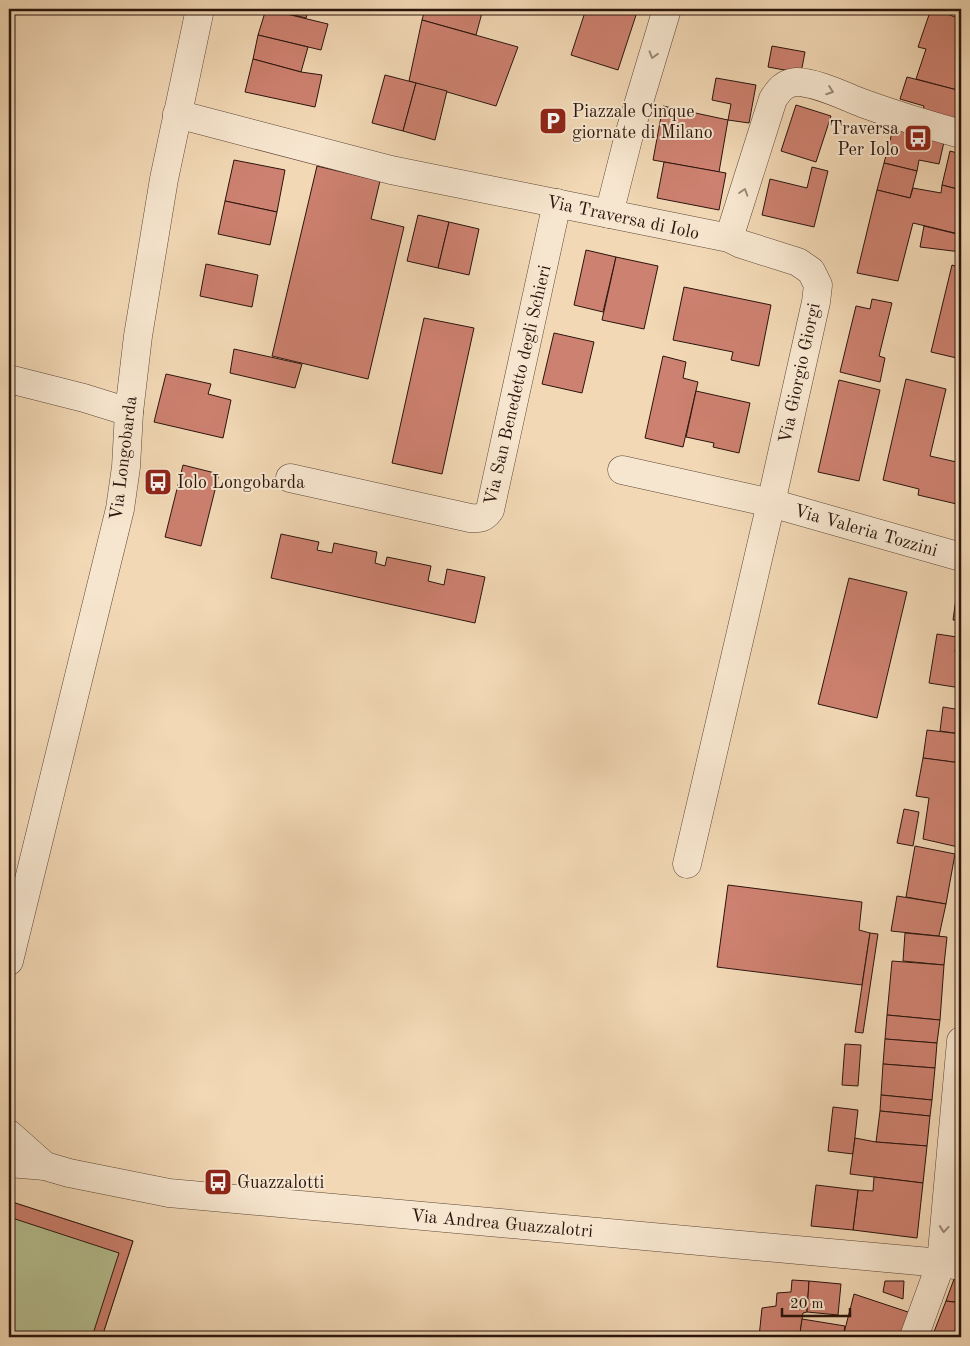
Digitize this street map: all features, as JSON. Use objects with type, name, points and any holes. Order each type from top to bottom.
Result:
[{"type":"street","name":"Via Longobarda","points":[[9,961],[120,509],[126,467],[129,412],[138,336],[157,218],[200,9]]},
{"type":"street","points":[[609,214],[629,135],[668,9]]},
{"type":"street","points":[[729,238],[773,99],[780,89],[787,84],[797,82],[814,86],[879,109],[961,134]]},
{"type":"street","name":"Via Traversa di Iolo","points":[[177,114],[391,170],[729,238]]},
{"type":"street","name":"Via San Benedetto degli Schieri","points":[[290,478],[470,518],[480,519],[485,516],[491,505],[557,203]]},
{"type":"street","name":"Via Giorgio Giorgi","points":[[729,238],[741,244],[798,262],[810,271],[818,285],[816,302],[771,504]]},
{"type":"street","points":[[9,379],[84,398],[129,412]]},
{"type":"street","name":"Via Valeria Tozzini","points":[[622,470],[771,504],[961,557]]},
{"type":"street","points":[[687,864],[771,504]]},
{"type":"street","points":[[914,1337],[951,1264],[961,1041]]},
{"type":"street","name":"Via Andrea Guazzalotri","points":[[9,1134],[45,1166]]},
{"type":"street","name":"Via Andrea Guazzalotri","points":[[9,1163],[45,1166],[69,1173],[169,1193],[951,1264]]},
{"type":"green space","points":[[9,1201],[133,1241],[102,1337],[9,1337]]},
{"type":"building","points":[[266,9],[328,24],[321,50],[258,35]]},
{"type":"building","points":[[269,9],[309,9],[306,18]]},
{"type":"building","points":[[425,9],[483,9],[476,35],[422,20]]},
{"type":"building","points":[[586,9],[638,9],[618,70],[571,55]]},
{"type":"building","points":[[931,9],[937,9],[961,20],[961,78],[957,90],[916,79],[926,49],[918,47]]},
{"type":"building","points":[[422,20],[518,47],[496,106],[409,81]]},
{"type":"building","points":[[258,35],[308,47],[301,72],[253,59]]},
{"type":"building","points":[[772,46],[805,52],[801,73],[768,67]]},
{"type":"building","points":[[253,59],[301,72],[322,75],[315,107],[245,92]]},
{"type":"building","points":[[385,75],[416,83],[403,131],[372,123]]},
{"type":"building","points":[[907,77],[961,91],[961,129],[921,119],[924,106],[900,99]]},
{"type":"building","points":[[716,78],[756,85],[749,123],[728,120],[731,104],[712,100]]},
{"type":"building","points":[[416,83],[447,91],[435,140],[403,131]]},
{"type":"building","points":[[796,105],[831,116],[816,162],[781,151]]},
{"type":"building","points":[[663,106],[728,120],[719,172],[653,160]]},
{"type":"building","points":[[893,129],[944,142],[939,164],[919,160],[917,171],[884,163]]},
{"type":"building","points":[[950,151],[961,154],[961,190],[942,185]]},
{"type":"building","points":[[234,160],[285,170],[277,212],[225,201]]},
{"type":"building","points":[[664,162],[726,173],[719,210],[657,198]]},
{"type":"building","points":[[884,163],[917,171],[910,198],[877,190]]},
{"type":"building","points":[[317,166],[380,181],[371,219],[404,227],[368,379],[272,356]]},
{"type":"building","points":[[812,167],[828,171],[814,227],[762,215],[770,179],[807,188]]},
{"type":"building","points":[[942,185],[961,190],[961,224],[959,234],[913,223],[898,281],[857,273],[877,190],[910,198],[913,188],[941,193]]},
{"type":"building","points":[[225,201],[277,212],[270,245],[218,234]]},
{"type":"building","points":[[418,215],[449,222],[438,268],[407,261]]},
{"type":"building","points":[[449,222],[479,229],[469,275],[438,268]]},
{"type":"building","points":[[924,226],[961,235],[961,252],[920,247]]},
{"type":"building","points":[[586,250],[616,257],[603,312],[574,305]]},
{"type":"building","points":[[616,257],[658,266],[644,329],[602,320]]},
{"type":"building","points":[[206,264],[258,275],[252,307],[200,296]]},
{"type":"building","points":[[952,265],[961,268],[961,359],[931,352]]},
{"type":"building","points":[[684,287],[771,305],[759,366],[731,360],[733,352],[673,340]]},
{"type":"building","points":[[872,299],[892,303],[879,356],[885,358],[880,382],[840,372],[856,306],[870,309]]},
{"type":"building","points":[[424,318],[474,328],[442,474],[392,463]]},
{"type":"building","points":[[554,333],[594,342],[582,393],[542,384]]},
{"type":"building","points":[[234,349],[302,364],[295,388],[230,373]]},
{"type":"building","points":[[663,356],[686,362],[683,378],[698,382],[683,447],[645,438]]},
{"type":"building","points":[[166,374],[211,384],[208,394],[231,400],[223,438],[154,422]]},
{"type":"building","points":[[906,379],[946,389],[930,456],[961,463],[961,505],[918,495],[919,489],[883,480]]},
{"type":"building","points":[[839,380],[880,390],[859,481],[818,472]]},
{"type":"building","points":[[696,391],[750,403],[739,453],[713,447],[714,443],[686,437]]},
{"type":"building","points":[[183,465],[219,474],[201,546],[165,537]]},
{"type":"building","points":[[961,515],[961,531],[958,530]]},
{"type":"building","points":[[281,534],[319,542],[317,550],[332,553],[334,543],[377,552],[375,563],[385,566],[387,557],[431,566],[428,581],[444,585],[447,569],[485,577],[475,623],[271,578]]},
{"type":"building","points":[[959,577],[961,578],[961,621],[953,620]]},
{"type":"building","points":[[849,578],[907,592],[877,718],[818,704]]},
{"type":"building","points":[[961,621],[961,653],[955,652]]},
{"type":"building","points":[[937,634],[957,637],[955,652],[961,653],[961,688],[929,683]]},
{"type":"building","points":[[943,707],[961,710],[961,734],[940,731]]},
{"type":"building","points":[[927,730],[961,734],[961,763],[923,758]]},
{"type":"building","points":[[923,758],[961,763],[961,832],[958,847],[923,839],[929,798],[916,796]]},
{"type":"building","points":[[904,809],[919,812],[913,846],[897,843]]},
{"type":"building","points":[[915,846],[955,854],[946,904],[906,897]]},
{"type":"building","points":[[728,885],[862,902],[859,930],[870,933],[862,985],[717,967]]},
{"type":"building","points":[[897,896],[946,904],[939,936],[891,931]]},
{"type":"building","points":[[870,933],[878,934],[863,1033],[855,1032]]},
{"type":"building","points":[[905,933],[947,937],[944,965],[903,961]]},
{"type":"building","points":[[892,961],[944,965],[940,1020],[887,1015]]},
{"type":"building","points":[[887,1015],[940,1020],[937,1043],[885,1039]]},
{"type":"building","points":[[885,1039],[937,1043],[935,1068],[883,1064]]},
{"type":"building","points":[[845,1044],[861,1045],[858,1086],[842,1085]]},
{"type":"building","points":[[883,1064],[935,1068],[932,1100],[881,1095]]},
{"type":"building","points":[[881,1095],[932,1100],[930,1116],[880,1111]]},
{"type":"building","points":[[833,1107],[858,1110],[853,1154],[828,1151]]},
{"type":"building","points":[[880,1111],[930,1116],[927,1146],[876,1142]]},
{"type":"building","points":[[855,1138],[876,1142],[927,1146],[923,1183],[850,1174]]},
{"type":"building","points":[[874,1177],[923,1183],[917,1238],[853,1230],[858,1190],[873,1191]]},
{"type":"building","points":[[816,1185],[858,1190],[853,1230],[811,1226]]},
{"type":"building","points":[[9,1201],[133,1241],[102,1337],[92,1337],[119,1253],[9,1217]]},
{"type":"building","points":[[954,1279],[961,1279],[961,1303],[946,1301]]},
{"type":"building","points":[[792,1280],[809,1281],[807,1312],[803,1313],[800,1333],[787,1337],[759,1337],[762,1308],[776,1306],[777,1293],[791,1292]]},
{"type":"building","points":[[809,1281],[841,1284],[838,1315],[807,1312]]},
{"type":"building","points":[[885,1281],[904,1281],[903,1299],[883,1292]]},
{"type":"building","points":[[854,1294],[911,1313],[904,1337],[843,1337]]},
{"type":"building","points":[[946,1301],[961,1303],[961,1337],[932,1337]]},
{"type":"building","points":[[802,1319],[845,1326],[843,1337],[825,1337],[800,1333]]},
{"type":"place","name":"Piazzale Cinque giornate di Milano","points":[[553,121]]},
{"type":"place","name":"Traversa Per Iolo","points":[[918,138]]},
{"type":"place","name":"Iolo Longobarda","points":[[158,482]]},
{"type":"place","name":"Guazzalotti","points":[[218,1182]]}]
